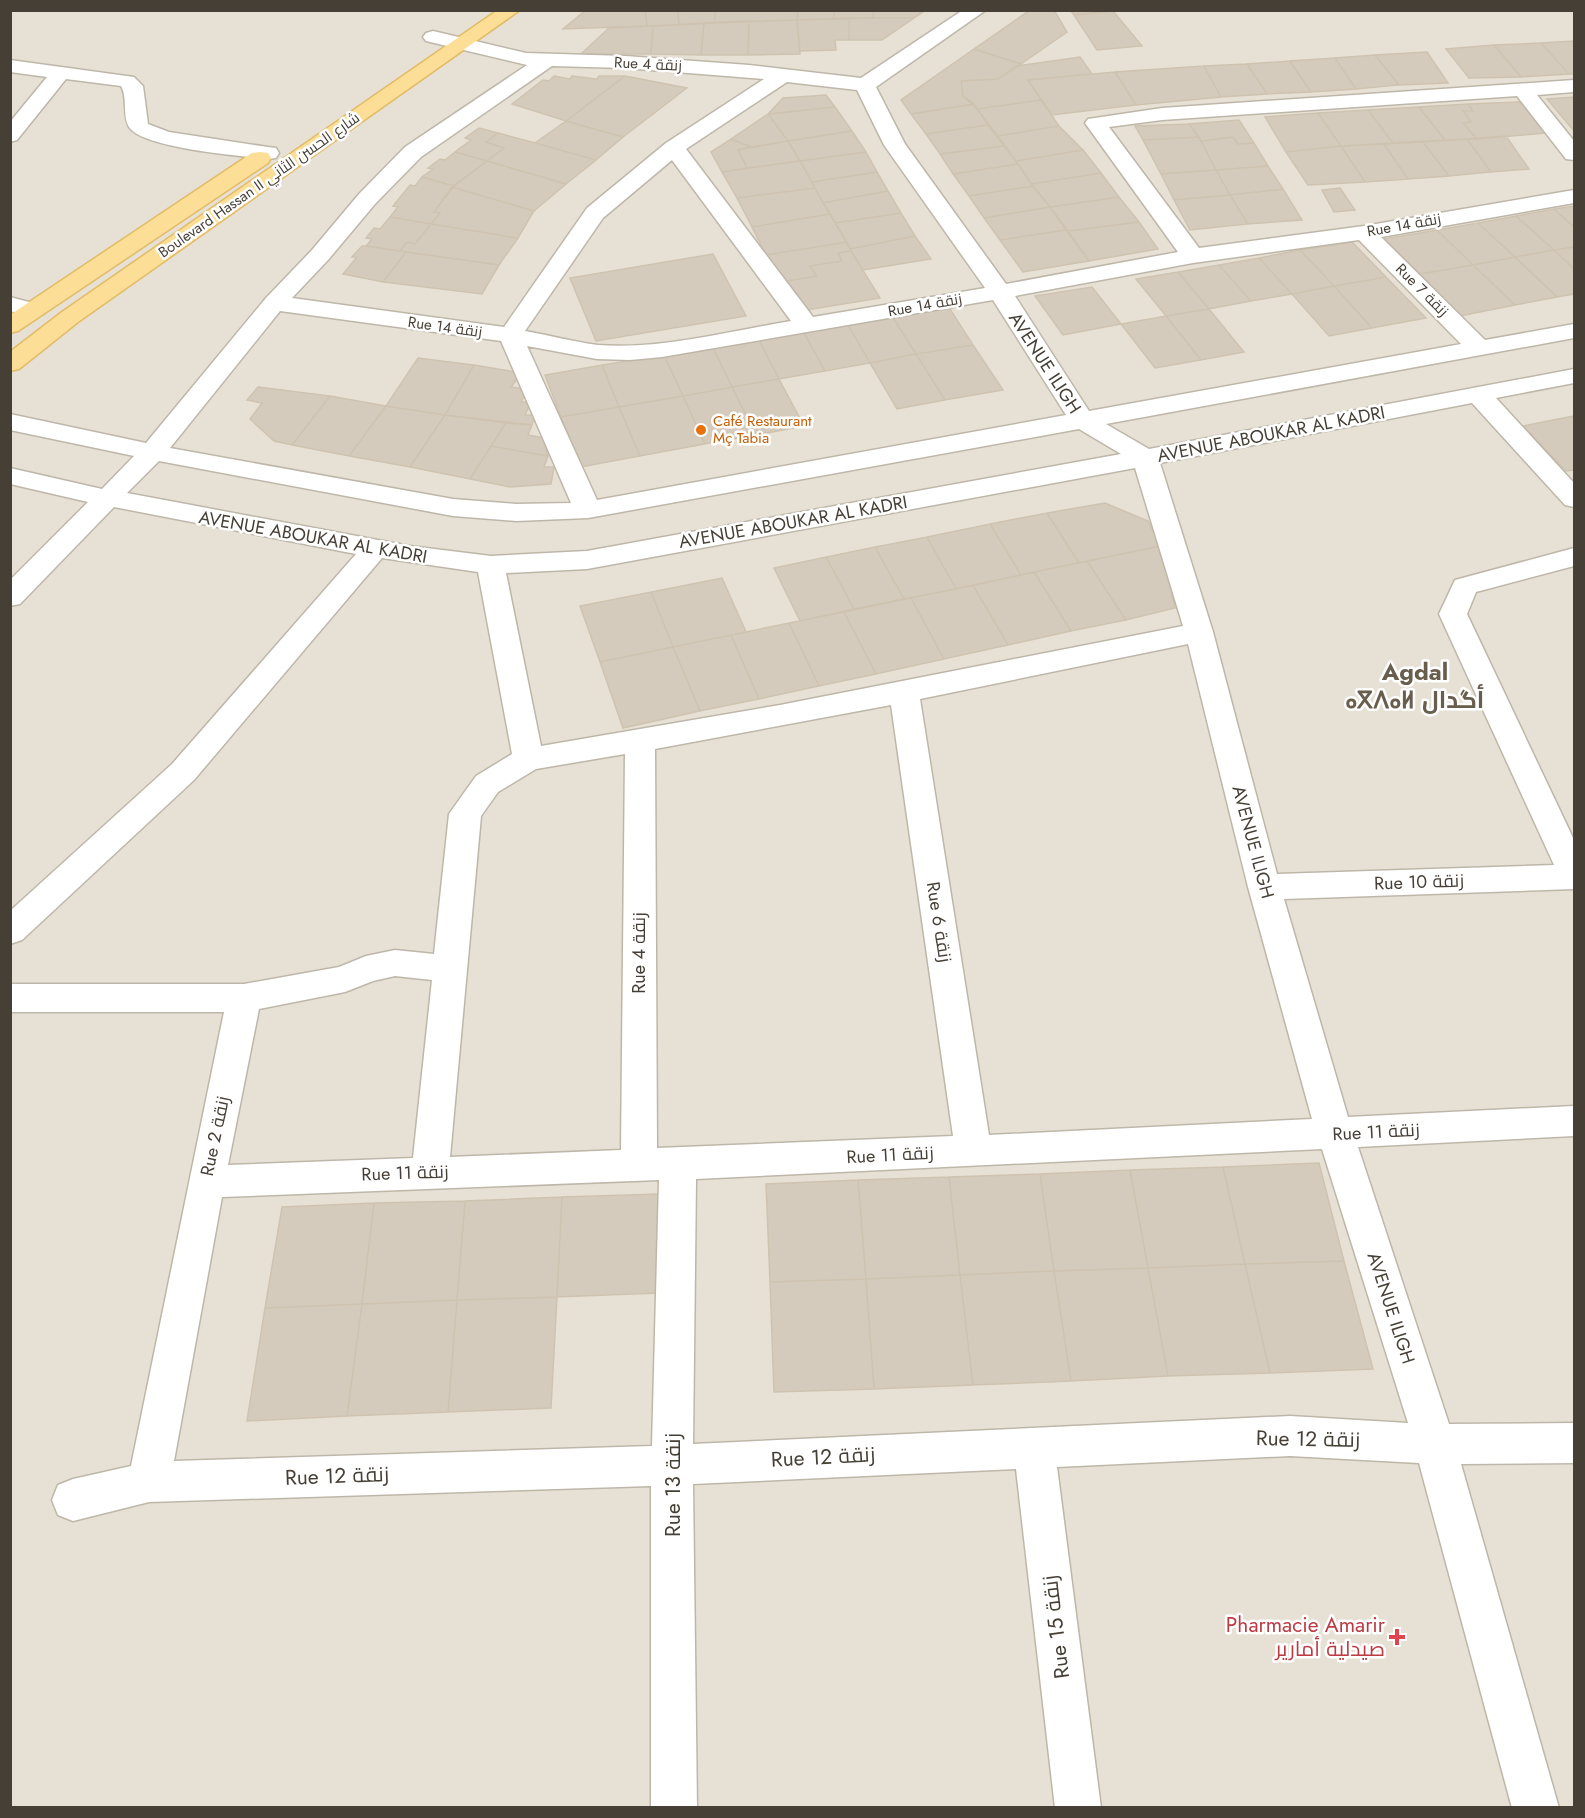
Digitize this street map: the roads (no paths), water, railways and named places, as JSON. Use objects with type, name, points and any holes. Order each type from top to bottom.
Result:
[{"type":"main road","name":"Boulevard Hassan II شارع الحسن الثاني","points":[[10,364],[80,310],[511,10]]},
{"type":"main road","points":[[414,51],[457,21]]},
{"type":"main road","name":"Boulevard Hassan II شارع الحسن الثاني","points":[[10,326],[21,307],[287,140]]},
{"type":"street","points":[[865,85],[977,10]]},
{"type":"street","name":"Rue 4 زنقة","points":[[433,37],[526,59],[625,62],[785,74],[865,85]]},
{"type":"street","points":[[10,597],[152,453],[274,303],[320,255],[367,199],[413,152],[546,61]]},
{"type":"street","points":[[10,66],[127,81],[133,86],[138,124],[151,134],[164,138],[268,153]]},
{"type":"street","points":[[10,136],[61,72]]},
{"type":"street","points":[[588,510],[510,336],[595,213],[674,148],[785,74]]},
{"type":"street","name":"AVENUE ILIGH","points":[[865,85],[895,145],[1000,292],[1082,420],[1145,458],[1199,633],[1264,887],[1335,1134],[1436,1444],[1536,1808]]},
{"type":"street","points":[[1193,256],[1095,123],[1162,114],[1575,86]]},
{"type":"street","points":[[1523,90],[1575,154]]},
{"type":"street","points":[[674,148],[807,325]]},
{"type":"street","name":"Rue 14 زنقة","points":[[274,303],[510,336],[564,347],[630,353],[662,350],[1000,292],[1193,256],[1364,233],[1575,195]]},
{"type":"street","name":"Rue 7 زنقة","points":[[1364,233],[1479,348]]},
{"type":"street","points":[[10,422],[152,453],[459,508],[526,512],[588,510],[1575,331]]},
{"type":"street","name":"AVENUE ABOUKAR AL KADRI","points":[[10,476],[107,498],[374,550],[491,565],[587,560],[1145,458],[1575,376]]},
{"type":"street","points":[[1477,393],[1575,499]]},
{"type":"street","points":[[10,931],[183,772],[374,550]]},
{"type":"street","points":[[1575,557],[1465,585],[1453,614],[1575,875]]},
{"type":"street","points":[[491,565],[528,759]]},
{"type":"street","points":[[430,1172],[465,814],[487,784],[528,759],[904,693],[1199,633]]},
{"type":"street","name":"Rue 6 زنقة","points":[[904,693],[973,1150]]},
{"type":"street","name":"Rue 4 زنقة","points":[[639,1165],[640,741]]},
{"type":"street","name":"Rue 10 زنقة","points":[[1264,887],[1575,875]]},
{"type":"street","points":[[10,998],[244,998],[345,979],[366,969],[395,963],[450,969]]},
{"type":"street","name":"Rue 2 زنقة","points":[[149,1482],[206,1182],[244,998]]},
{"type":"street","name":"Rue 11 زنقة","points":[[206,1182],[1335,1134],[1575,1121]]},
{"type":"street","name":"Rue 13 زنقة","points":[[674,1808],[672,1465],[678,1163]]},
{"type":"street","name":"Rue 12 زنقة","points":[[73,1500],[149,1482],[672,1465],[1034,1446],[1290,1436],[1436,1444],[1575,1443]]},
{"type":"street","name":"Rue 15 زنقة","points":[[1034,1446],[1078,1808]]},
{"type":"place","name":"Café Restaurant Mç Tabia","points":[[701,430]]},
{"type":"place","name":"Pharmacie Amarir صيدلية أمارير","points":[[1397,1637]]},
{"type":"district","name":"Agdal ⴰⴳⴷⴰⵍ أگدال","points":[[1415,685]]}]
